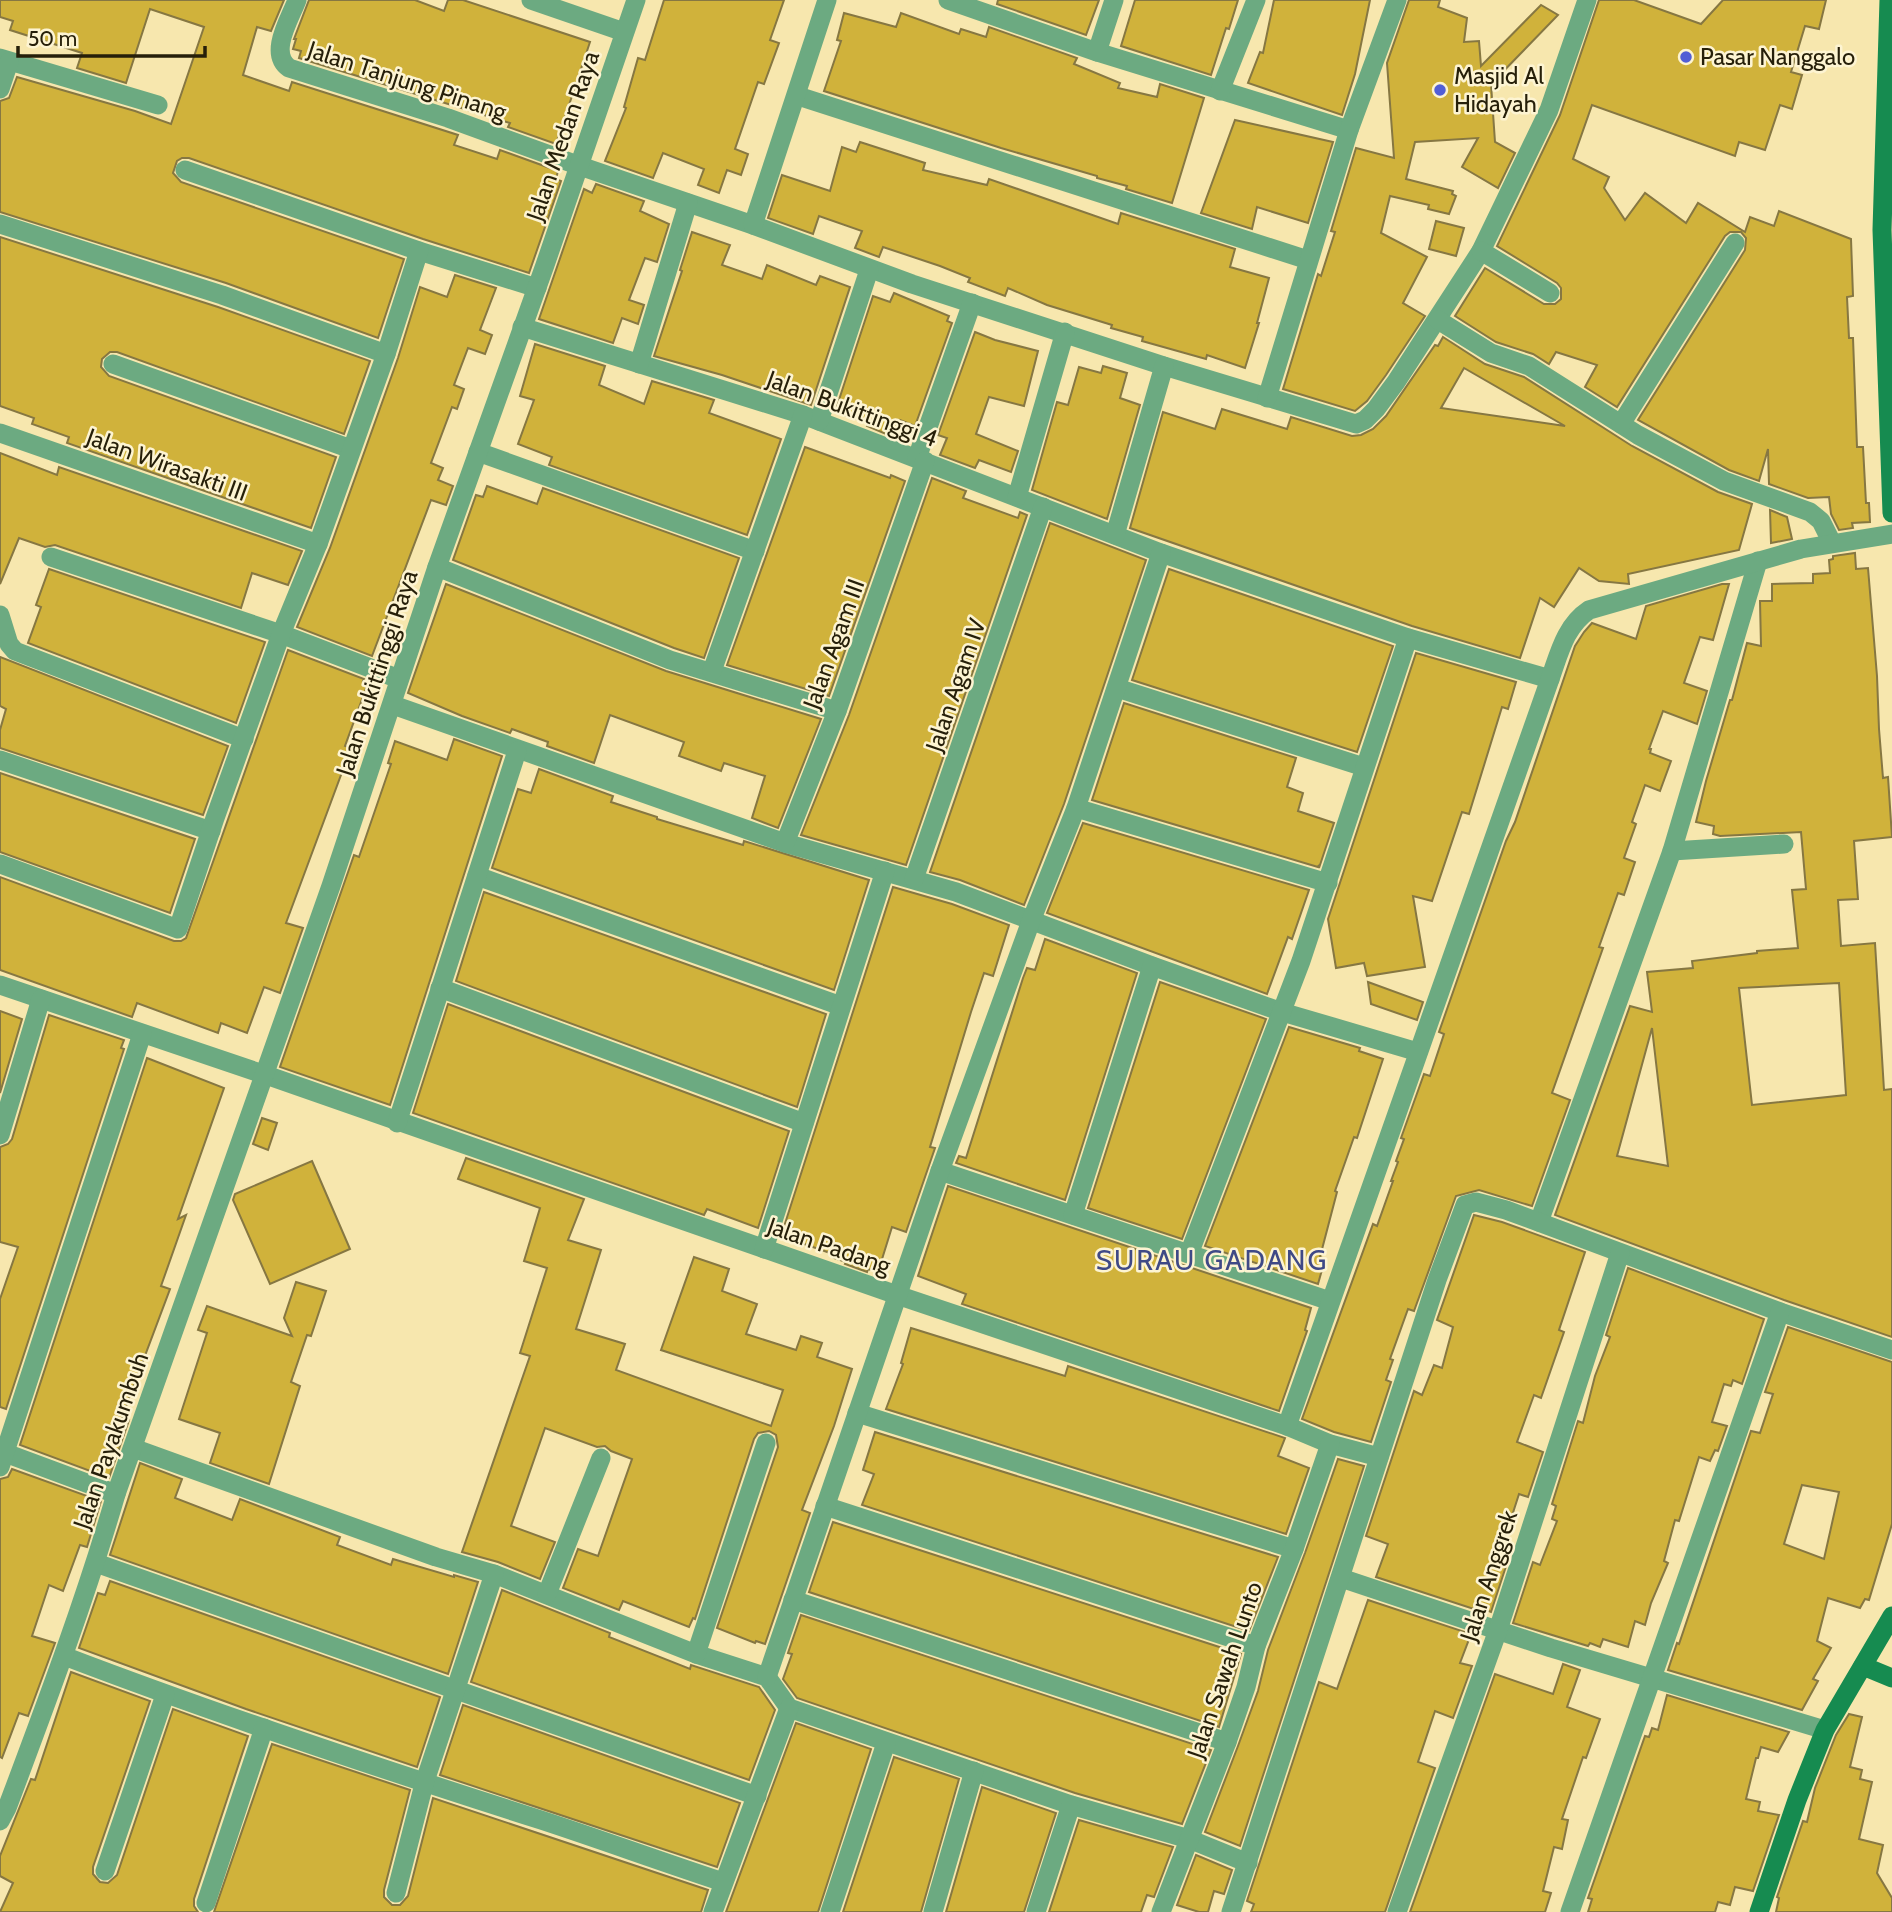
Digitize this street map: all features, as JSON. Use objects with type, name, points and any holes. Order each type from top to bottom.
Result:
[{"type":"main road","points":[[1889,0],[1882,230],[1892,513]]},
{"type":"main road","points":[[1759,1912],[1797,1800],[1825,1730],[1892,1616]]},
{"type":"main road","points":[[1863,1666],[1892,1678]]},
{"type":"street","name":"Jalan Tanjung Pinang","points":[[297,0],[279,48],[280,58],[289,68],[448,118],[753,225],[869,270],[1350,423],[1359,424],[1376,409],[1438,320]]},
{"type":"street","points":[[531,0],[624,32]]},
{"type":"street","name":"Jalan Medan Raya","points":[[537,288],[636,0]]},
{"type":"street","points":[[753,225],[798,96],[827,0]]},
{"type":"street","points":[[1097,52],[1114,0]]},
{"type":"street","points":[[1220,91],[1256,0]]},
{"type":"street","points":[[1267,398],[1349,130],[1397,0]]},
{"type":"street","points":[[1587,0],[1549,110],[1481,251],[1438,320],[1491,353],[1529,366],[1620,424],[1724,481],[1810,512],[1821,521],[1832,543]]},
{"type":"street","points":[[961,2],[1097,52],[1349,130]]},
{"type":"street","points":[[0,89],[5,60],[158,105]]},
{"type":"street","points":[[798,96],[1308,260]]},
{"type":"street","points":[[185,170],[419,251],[537,288]]},
{"type":"street","points":[[639,363],[688,204]]},
{"type":"street","points":[[0,224],[149,270],[386,354]]},
{"type":"street","points":[[1620,424],[1735,243]]},
{"type":"street","points":[[0,864],[178,929],[281,634],[318,544],[386,354],[419,251]]},
{"type":"street","points":[[1481,251],[1550,293]]},
{"type":"street","points":[[712,671],[755,551],[869,270]]},
{"type":"street","name":"Jalan Bukittinggi Raya","points":[[266,1075],[393,705],[399,679],[437,567],[537,288]]},
{"type":"street","name":"Jalan Agam III","points":[[785,843],[837,711],[972,303]]},
{"type":"street","name":"Jalan Bukittinggi 4","points":[[522,327],[811,418],[1161,553],[1408,638],[1550,679]]},
{"type":"street","points":[[1017,497],[1065,332]]},
{"type":"street","points":[[113,364],[351,449]]},
{"type":"street","points":[[1115,535],[1164,366]]},
{"type":"street","name":"Jalan Wirasakti III","points":[[0,433],[318,544]]},
{"type":"street","points":[[478,453],[755,551]]},
{"type":"street","name":"Jalan Agam IV","points":[[914,879],[1043,507]]},
{"type":"street","points":[[1287,1426],[1550,679],[1574,622],[1589,610],[1758,561],[1832,543],[1892,534]]},
{"type":"street","points":[[767,1677],[940,1171],[1031,921],[1076,808],[1161,553]]},
{"type":"street","points":[[51,557],[281,634],[399,679]]},
{"type":"street","points":[[1539,1223],[1672,851],[1758,561]]},
{"type":"street","points":[[437,567],[670,660],[837,711]]},
{"type":"street","points":[[0,615],[9,644],[15,651],[244,738]]},
{"type":"street","points":[[1189,1254],[1282,1012],[1328,883],[1408,638]]},
{"type":"street","points":[[1117,688],[1364,767]]},
{"type":"street","points":[[393,705],[517,751],[785,843],[956,892],[1282,1012],[1418,1052]]},
{"type":"street","points":[[397,1123],[517,751]]},
{"type":"street","points":[[0,760],[211,831]]},
{"type":"street","points":[[1076,808],[1328,883]]},
{"type":"street","points":[[1672,851],[1784,844]]},
{"type":"street","points":[[764,1249],[884,871]]},
{"type":"street","points":[[477,876],[841,1006]]},
{"type":"street","points":[[1073,1215],[1152,966]]},
{"type":"street","name":"Jalan Padang","points":[[0,985],[897,1295],[1287,1426],[1331,1444],[1379,1457]]},
{"type":"street","points":[[440,988],[804,1123]]},
{"type":"street","points":[[0,1135],[41,999]]},
{"type":"street","points":[[116,1494],[2,1457],[142,1034]]},
{"type":"street","name":"Jalan Payakumbuh","points":[[0,1821],[64,1656],[116,1494],[266,1075]]},
{"type":"street","points":[[940,1171],[1330,1301]]},
{"type":"street","points":[[1231,1912],[1437,1280],[1464,1206],[1476,1202],[1506,1210],[1780,1312],[1892,1350]]},
{"type":"street","name":"Jalan Anggrek","points":[[1397,1912],[1497,1630],[1620,1253]]},
{"type":"street","points":[[1570,1912],[1780,1312]]},
{"type":"street","points":[[857,1413],[1294,1549]]},
{"type":"street","points":[[696,1654],[766,1443]]},
{"type":"street","name":"Jalan Sawah Lunto","points":[[1161,1912],[1227,1742],[1246,1687],[1256,1646],[1331,1444]]},
{"type":"street","points":[[134,1448],[436,1557],[494,1574],[696,1654],[767,1677],[789,1708],[1071,1805],[1189,1839],[1248,1863]]},
{"type":"street","points":[[547,1594],[601,1458]]},
{"type":"street","points":[[825,1506],[1256,1646]]},
{"type":"street","points":[[96,1563],[757,1797]]},
{"type":"street","points":[[396,1894],[424,1784],[494,1574]]},
{"type":"street","points":[[1341,1578],[1651,1680],[1825,1730]]},
{"type":"street","points":[[793,1600],[1227,1742]]},
{"type":"street","points":[[64,1656],[165,1695],[424,1784],[544,1821],[723,1882]]},
{"type":"street","points":[[104,1871],[165,1695]]},
{"type":"street","points":[[713,1912],[789,1708]]},
{"type":"street","points":[[206,1903],[264,1728]]},
{"type":"street","points":[[830,1912],[886,1743]]},
{"type":"street","points":[[933,1912],[974,1771]]},
{"type":"street","points":[[1036,1912],[1071,1805]]},
{"type":"building","points":[[0,0],[284,0],[271,31],[257,27],[243,75],[289,91],[292,82],[458,135],[454,145],[497,159],[500,150],[558,171],[556,179],[561,181],[529,273],[189,158],[177,161],[173,173],[181,182],[404,259],[378,338],[226,283],[0,212],[0,101],[9,98],[17,77],[171,124],[204,27],[150,9],[126,83],[77,68],[82,53],[10,30],[13,21],[0,17]]},
{"type":"building","points":[[309,0],[415,0],[444,11],[448,0],[463,0],[590,42],[556,144],[508,127],[510,123],[299,58],[301,51],[293,49],[294,39]]},
{"type":"building","points":[[664,0],[784,0],[770,40],[779,43],[764,84],[758,82],[735,149],[748,154],[741,175],[727,170],[719,193],[698,185],[704,169],[663,153],[653,178],[605,161],[626,108],[624,107],[638,58],[645,60]]},
{"type":"building","points":[[998,0],[1099,0],[1086,35],[997,4]]},
{"type":"building","points":[[1135,0],[1238,0],[1211,75],[1121,46]]},
{"type":"building","points":[[1274,0],[1370,0],[1355,74],[1342,115],[1248,83],[1260,52],[1263,53]]},
{"type":"building","points":[[1409,0],[1440,0],[1438,7],[1467,18],[1464,42],[1479,41],[1481,66],[1541,5],[1558,15],[1491,84],[1495,142],[1515,153],[1498,188],[1462,167],[1478,138],[1415,142],[1406,179],[1453,191],[1452,194],[1456,196],[1449,214],[1428,209],[1429,205],[1390,196],[1381,233],[1427,257],[1403,303],[1425,316],[1367,401],[1355,411],[1283,389],[1318,274],[1321,276],[1335,232],[1331,231],[1356,148],[1394,158],[1387,63]]},
{"type":"building","points":[[1599,0],[1634,0],[1701,24],[1723,0],[1826,0],[1819,29],[1805,26],[1791,72],[1802,75],[1792,109],[1780,105],[1765,150],[1739,142],[1735,156],[1592,105],[1573,159],[1609,177],[1604,188],[1625,220],[1645,193],[1686,223],[1698,203],[1745,232],[1750,217],[1774,226],[1779,211],[1851,239],[1853,296],[1847,297],[1849,338],[1853,338],[1857,447],[1863,447],[1866,503],[1869,503],[1870,522],[1852,523],[1853,528],[1839,530],[1831,514],[1829,497],[1808,498],[1769,484],[1768,449],[1759,481],[1729,470],[1638,420],[1745,250],[1746,238],[1741,232],[1730,232],[1725,236],[1617,407],[1585,387],[1597,365],[1556,352],[1549,364],[1533,354],[1496,342],[1455,316],[1485,268],[1544,304],[1555,304],[1561,299],[1561,288],[1557,283],[1497,246],[1560,115]]},
{"type":"building","points":[[844,13],[896,27],[901,13],[959,34],[961,29],[986,37],[989,27],[1077,58],[1074,64],[1120,83],[1118,88],[1157,97],[1160,84],[1204,98],[1172,203],[1126,189],[1127,186],[1097,176],[824,91],[841,41],[837,40]]},
{"type":"building","points":[[1235,120],[1333,142],[1308,223],[1257,207],[1252,229],[1201,213]]},
{"type":"building","points":[[860,142],[925,163],[923,170],[987,185],[989,179],[1118,224],[1121,213],[1235,249],[1230,267],[1269,278],[1245,368],[1207,355],[1206,359],[1142,341],[1143,337],[1047,305],[1008,288],[1005,296],[968,282],[970,278],[883,247],[879,257],[855,248],[862,231],[819,216],[813,234],[768,218],[782,175],[830,191],[842,147],[856,152]]},
{"type":"building","points":[[596,184],[644,201],[640,211],[669,224],[657,262],[645,258],[629,300],[644,305],[638,324],[622,318],[613,343],[539,319],[584,189],[592,193]]},
{"type":"building","points":[[1436,221],[1464,228],[1456,256],[1429,249]]},
{"type":"building","points":[[692,232],[730,245],[722,265],[762,279],[767,265],[816,285],[820,276],[850,287],[811,405],[722,375],[654,356]]},
{"type":"building","points":[[0,237],[218,307],[370,361],[344,434],[117,352],[110,352],[102,359],[101,367],[109,376],[336,457],[311,528],[67,443],[69,437],[32,424],[34,418],[0,406]]},
{"type":"building","points":[[455,275],[496,288],[480,330],[492,335],[485,354],[468,348],[454,385],[464,389],[457,409],[452,407],[431,463],[443,468],[438,480],[453,486],[446,505],[431,500],[372,656],[297,627],[330,548],[398,358],[420,287],[447,297]]},
{"type":"building","points":[[894,293],[949,316],[947,321],[952,323],[915,426],[900,420],[893,437],[867,426],[868,423],[835,412],[873,296],[890,302]]},
{"type":"building","points":[[975,332],[1038,351],[1024,406],[989,397],[976,434],[1018,451],[1011,472],[979,460],[975,468],[940,455],[947,438],[938,435]]},
{"type":"building","points":[[1443,337],[1485,364],[1524,377],[1632,446],[1718,492],[1752,504],[1739,550],[1628,574],[1629,584],[1599,581],[1579,568],[1554,607],[1540,598],[1520,658],[1412,626],[1130,528],[1163,412],[1215,429],[1222,409],[1287,429],[1291,417],[1352,436],[1361,435],[1373,429],[1386,416],[1435,345],[1438,346]],"holes":[[[1464,368],[1565,426],[1441,408]]]},
{"type":"building","points":[[535,344],[605,366],[599,385],[644,404],[652,381],[714,400],[709,413],[781,439],[747,535],[549,465],[552,457],[518,444],[534,400],[520,396]]},
{"type":"building","points":[[1103,366],[1127,373],[1120,398],[1140,405],[1107,519],[1032,490],[1057,402],[1068,405],[1079,367],[1101,373]]},
{"type":"building","points":[[805,447],[905,481],[829,696],[727,665]]},
{"type":"building","points":[[0,453],[57,475],[59,467],[302,551],[288,585],[252,573],[241,608],[55,545],[45,547],[19,538],[0,584]]},
{"type":"building","points":[[932,478],[966,491],[963,498],[1018,518],[1020,512],[1027,515],[906,865],[801,835],[849,715]]},
{"type":"building","points":[[487,486],[537,504],[543,488],[739,558],[704,658],[453,560],[476,495],[483,497]]},
{"type":"building","points":[[1770,510],[1787,517],[1792,539],[1771,543]]},
{"type":"building","points":[[1050,523],[1146,560],[1064,804],[1024,905],[960,880],[930,872]]},
{"type":"building","points":[[1855,553],[1856,569],[1868,568],[1883,778],[1888,777],[1892,837],[1854,841],[1858,899],[1838,900],[1841,946],[1875,943],[1884,1090],[1892,1089],[1892,1337],[1555,1215],[1630,1006],[1652,1012],[1647,972],[1693,968],[1692,961],[1798,948],[1792,890],[1806,889],[1801,832],[1720,836],[1713,834],[1714,826],[1696,822],[1747,643],[1761,646],[1760,601],[1772,601],[1772,584],[1813,583],[1813,574],[1830,573],[1829,560],[1833,559],[1833,556]],"holes":[[[1839,983],[1846,1095],[1752,1105],[1739,988]],[[1652,1028],[1668,1166],[1617,1156]]]},
{"type":"building","points":[[49,569],[265,642],[236,723],[28,643],[41,607],[36,605]]},
{"type":"building","points":[[1169,569],[1393,646],[1357,752],[1132,680]]},
{"type":"building","points":[[446,584],[666,671],[821,719],[778,828],[752,818],[765,776],[724,763],[721,771],[679,756],[684,742],[610,715],[594,763],[547,746],[548,742],[512,729],[510,733],[408,693]]},
{"type":"building","points":[[1729,584],[1713,640],[1700,637],[1684,683],[1707,691],[1697,724],[1663,711],[1649,749],[1650,753],[1671,761],[1660,791],[1645,785],[1632,822],[1636,824],[1624,858],[1635,862],[1624,895],[1618,893],[1599,947],[1603,948],[1552,1093],[1570,1100],[1532,1206],[1479,1190],[1456,1196],[1414,1311],[1408,1309],[1390,1359],[1393,1360],[1386,1380],[1391,1382],[1371,1442],[1334,1432],[1302,1419],[1373,1224],[1377,1226],[1393,1181],[1398,1162],[1396,1161],[1404,1139],[1401,1138],[1424,1074],[1430,1076],[1444,1034],[1439,1032],[1575,646],[1592,623],[1636,639],[1646,606]]},
{"type":"building","points":[[288,650],[364,679],[363,681],[368,683],[345,746],[351,748],[286,923],[303,928],[280,993],[264,987],[247,1033],[221,1023],[218,1033],[137,1003],[132,1017],[0,970],[0,877],[174,941],[186,938]]},
{"type":"building","points":[[1416,653],[1516,682],[1508,709],[1502,707],[1469,814],[1462,812],[1432,901],[1413,896],[1425,967],[1367,976],[1364,963],[1336,968],[1328,919]]},
{"type":"building","points":[[0,657],[228,746],[203,815],[0,748],[0,730],[6,709],[0,706]]},
{"type":"building","points":[[1124,703],[1296,758],[1287,787],[1303,793],[1298,811],[1334,823],[1319,868],[1319,865],[1318,867],[1092,800]]},
{"type":"building","points":[[454,739],[502,756],[390,1105],[280,1067],[354,855],[359,857],[391,764],[388,763],[395,741],[447,760]]},
{"type":"building","points":[[539,769],[613,796],[611,802],[657,819],[743,845],[744,841],[869,880],[834,990],[492,868],[518,789],[531,793]]},
{"type":"building","points":[[0,773],[195,839],[170,913],[0,852]]},
{"type":"building","points":[[1083,823],[1309,890],[1292,939],[1288,937],[1267,994],[1047,913]]},
{"type":"building","points":[[893,887],[952,904],[1009,925],[993,976],[984,973],[930,1147],[935,1148],[906,1232],[892,1227],[878,1272],[868,1269],[867,1272],[834,1258],[836,1255],[781,1236]]},
{"type":"building","points":[[484,892],[826,1014],[797,1107],[456,981]]},
{"type":"building","points":[[1045,939],[1137,973],[1065,1200],[956,1163],[959,1156],[966,1158],[1023,978],[1027,968],[1035,970]]},
{"type":"building","points":[[1160,982],[1266,1019],[1182,1239],[1088,1208]]},
{"type":"building","points":[[1368,982],[1423,1002],[1417,1020],[1371,1004]]},
{"type":"building","points":[[448,1004],[789,1131],[758,1228],[707,1209],[704,1215],[413,1113]]},
{"type":"building","points":[[0,1011],[22,1019],[0,1093]]},
{"type":"building","points":[[49,1015],[124,1040],[121,1048],[124,1049],[6,1409],[0,1407],[0,1299],[18,1247],[0,1242],[0,1147],[12,1139]]},
{"type":"building","points":[[1289,1027],[1360,1048],[1359,1051],[1383,1059],[1357,1138],[1354,1137],[1335,1191],[1337,1192],[1320,1257],[1325,1259],[1318,1284],[1205,1246]]},
{"type":"building","points":[[147,1058],[224,1088],[178,1219],[186,1215],[161,1286],[170,1289],[122,1417],[129,1420],[109,1478],[20,1445]]},
{"type":"building","points":[[262,1118],[277,1123],[268,1150],[253,1144]]},
{"type":"building","points":[[466,1158],[584,1199],[568,1240],[601,1250],[576,1329],[625,1344],[616,1370],[771,1426],[783,1390],[661,1350],[694,1257],[729,1269],[722,1291],[757,1304],[746,1334],[796,1350],[801,1336],[822,1343],[817,1357],[852,1369],[802,1510],[810,1513],[765,1644],[755,1643],[717,1628],[778,1447],[776,1435],[769,1431],[758,1433],[754,1439],[695,1619],[693,1618],[689,1627],[623,1601],[619,1610],[563,1588],[578,1549],[598,1556],[632,1459],[605,1446],[597,1447],[545,1428],[511,1526],[555,1542],[540,1579],[498,1562],[462,1552],[530,1356],[520,1353],[547,1268],[524,1261],[540,1208],[458,1179]]},
{"type":"building","points":[[312,1161],[350,1249],[270,1284],[233,1200],[235,1194]]},
{"type":"building","points":[[948,1186],[1311,1308],[1305,1330],[1307,1331],[1279,1411],[962,1304],[966,1294],[918,1276]]},
{"type":"building","points":[[1474,1215],[1502,1222],[1585,1252],[1559,1330],[1564,1332],[1541,1398],[1534,1395],[1517,1442],[1543,1452],[1528,1497],[1519,1494],[1501,1550],[1510,1554],[1491,1612],[1481,1608],[1480,1611],[1376,1577],[1388,1544],[1366,1536],[1414,1391],[1422,1395],[1434,1365],[1442,1368],[1453,1327],[1437,1320]]},
{"type":"building","points":[[1628,1268],[1764,1319],[1742,1384],[1733,1380],[1731,1386],[1724,1384],[1712,1422],[1727,1426],[1718,1451],[1715,1450],[1710,1461],[1699,1457],[1679,1521],[1675,1520],[1664,1561],[1668,1563],[1645,1625],[1635,1621],[1628,1647],[1603,1639],[1600,1647],[1590,1643],[1588,1646],[1513,1623],[1533,1562],[1540,1565],[1557,1521],[1552,1519],[1556,1506],[1552,1504],[1578,1421],[1583,1423],[1595,1376],[1610,1337],[1606,1335]]},
{"type":"building","points":[[296,1282],[326,1291],[311,1336],[307,1335],[291,1382],[300,1386],[269,1484],[210,1463],[220,1433],[179,1419],[207,1333],[198,1330],[207,1306],[292,1336],[284,1318]]},
{"type":"building","points":[[1788,1327],[1892,1362],[1892,1524],[1869,1600],[1865,1599],[1860,1608],[1828,1598],[1817,1641],[1831,1648],[1813,1679],[1818,1681],[1802,1710],[1668,1670],[1751,1431],[1760,1433],[1773,1394],[1765,1392]],"holes":[[[1802,1485],[1839,1492],[1824,1559],[1784,1544]]]},
{"type":"building","points":[[911,1328],[1065,1376],[1068,1366],[1285,1438],[1278,1456],[1309,1468],[1286,1534],[886,1409],[903,1364],[901,1363]]},
{"type":"building","points":[[875,1432],[1278,1557],[1249,1631],[862,1505],[874,1474],[863,1470]]},
{"type":"building","points":[[1338,1459],[1364,1466],[1240,1846],[1205,1832],[1258,1691],[1268,1650]]},
{"type":"building","points":[[140,1463],[182,1479],[175,1498],[232,1520],[240,1499],[340,1537],[337,1545],[391,1565],[393,1559],[478,1582],[448,1674],[110,1555]]},
{"type":"building","points":[[12,1469],[101,1501],[87,1547],[80,1545],[63,1591],[49,1585],[32,1636],[55,1643],[28,1716],[19,1713],[2,1758],[0,1479],[8,1477]]},
{"type":"building","points":[[833,1522],[1241,1654],[1219,1727],[809,1592]]},
{"type":"building","points":[[110,1581],[440,1697],[417,1767],[79,1648],[98,1593],[105,1595]]},
{"type":"building","points":[[502,1590],[610,1633],[609,1637],[690,1669],[691,1665],[759,1687],[775,1710],[749,1780],[471,1682]]},
{"type":"building","points":[[1368,1600],[1471,1634],[1460,1663],[1472,1666],[1453,1718],[1435,1711],[1418,1762],[1435,1768],[1385,1912],[1251,1912],[1254,1904],[1247,1901],[1319,1682],[1337,1689]]},
{"type":"building","points":[[801,1615],[1211,1750],[1182,1824],[1075,1793],[797,1698],[783,1679],[792,1654],[788,1653]]},
{"type":"building","points":[[1563,1664],[1580,1670],[1567,1707],[1600,1719],[1586,1758],[1583,1757],[1562,1819],[1568,1820],[1562,1849],[1554,1847],[1543,1891],[1551,1893],[1545,1912],[1410,1912],[1495,1674],[1553,1694]]},
{"type":"building","points":[[71,1672],[150,1701],[93,1867],[93,1874],[100,1882],[108,1883],[117,1875],[173,1709],[248,1736],[194,1899],[198,1912],[0,1912],[13,1883],[0,1876],[0,1856],[31,1779],[35,1780]]},
{"type":"building","points":[[1667,1695],[1789,1732],[1778,1752],[1761,1747],[1746,1799],[1760,1802],[1758,1811],[1779,1815],[1753,1891],[1735,1887],[1730,1905],[1718,1902],[1715,1912],[1588,1912],[1592,1899],[1588,1898],[1645,1736],[1649,1737],[1652,1728],[1658,1730]]},
{"type":"building","points":[[463,1705],[740,1803],[717,1867],[440,1775]]},
{"type":"building","points":[[1849,1714],[1862,1717],[1850,1767],[1862,1770],[1860,1779],[1872,1782],[1859,1839],[1883,1845],[1877,1873],[1892,1898],[1892,1912],[1776,1912],[1777,1897],[1803,1821],[1807,1822],[1815,1788],[1836,1735]]},
{"type":"building","points":[[796,1723],[871,1749],[818,1912],[726,1912]]},
{"type":"building","points":[[272,1744],[410,1790],[384,1890],[384,1897],[392,1905],[400,1905],[408,1896],[433,1798],[708,1890],[701,1912],[214,1912]]},
{"type":"building","points":[[894,1757],[959,1779],[921,1912],[843,1912]]},
{"type":"building","points":[[982,1787],[1056,1813],[1024,1912],[946,1912]]},
{"type":"building","points":[[1079,1820],[1173,1847],[1154,1897],[1147,1895],[1141,1912],[1049,1912]]},
{"type":"building","points":[[1196,1855],[1232,1870],[1224,1894],[1214,1891],[1208,1912],[1177,1905]]},
{"type":"place","name":"Pasar Nanggalo","points":[[1686,57]]},
{"type":"place","name":"Masjid Al Hidayah","points":[[1440,90]]},
{"type":"district","name":"SURAU GADANG","points":[[1212,1260]]}]
